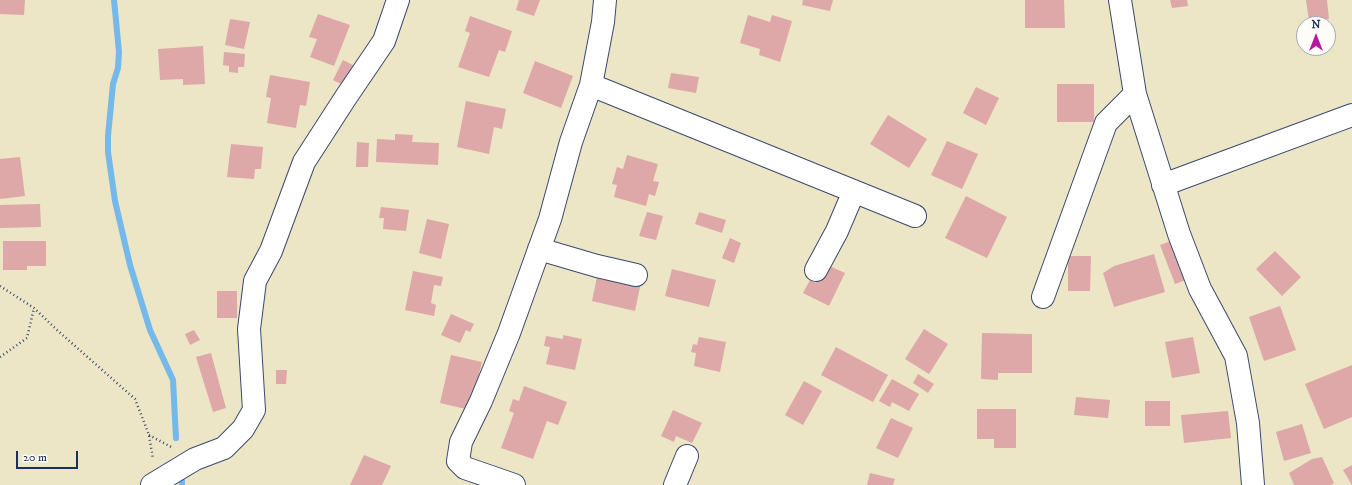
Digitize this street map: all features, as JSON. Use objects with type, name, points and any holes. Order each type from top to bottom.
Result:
[{"type":"street","points":[[153,484],[195,459],[224,448],[242,429],[254,410],[249,329],[255,281],[271,251],[304,162],[384,41],[398,0]]},
{"type":"street","points":[[514,485],[465,468],[458,461],[461,442],[481,401],[509,333],[550,219],[571,142],[591,85],[603,22],[605,0]]},
{"type":"street","points":[[1120,0],[1135,94],[1163,185],[1179,234],[1200,289],[1236,356],[1248,423],[1253,485]]},
{"type":"street","points":[[591,85],[915,216]]},
{"type":"street","points":[[1043,297],[1106,123],[1135,94]]},
{"type":"street","points":[[1163,185],[1352,115]]},
{"type":"street","points":[[816,270],[837,231],[854,191]]},
{"type":"street","points":[[539,249],[597,266],[636,275]]},
{"type":"street","points":[[674,485],[687,456]]},
{"type":"path","points":[[0,286],[34,308],[135,399],[149,435],[153,452],[153,484]]},
{"type":"path","points":[[0,357],[27,338],[34,308]]},
{"type":"building","points":[[0,0],[25,0],[24,15],[0,14]]},
{"type":"building","points":[[519,0],[540,0],[534,16],[516,10]]},
{"type":"building","points":[[803,0],[833,0],[830,11],[802,5]]},
{"type":"building","points":[[1025,0],[1064,0],[1065,28],[1025,28]]},
{"type":"building","points":[[1170,0],[1187,0],[1188,6],[1172,8]]},
{"type":"building","points":[[1306,0],[1327,0],[1329,16],[1308,16]]},
{"type":"building","points":[[318,14],[350,25],[334,66],[310,57],[317,39],[309,37]]},
{"type":"building","points":[[748,15],[770,22],[772,15],[792,21],[780,62],[759,55],[760,49],[740,43]]},
{"type":"building","points":[[470,16],[512,31],[505,52],[499,50],[489,77],[458,67],[470,33],[465,31]]},
{"type":"building","points":[[230,19],[250,22],[244,49],[225,45]]},
{"type":"building","points":[[203,46],[205,84],[183,85],[183,79],[160,80],[158,49]]},
{"type":"building","points":[[224,52],[245,54],[244,67],[238,67],[238,73],[229,72],[229,66],[223,65]]},
{"type":"building","points":[[343,60],[353,65],[343,85],[333,80]]},
{"type":"building","points":[[535,61],[573,76],[561,108],[523,93]]},
{"type":"building","points":[[671,73],[699,77],[696,93],[668,88]]},
{"type":"building","points":[[270,75],[310,82],[306,106],[300,105],[296,128],[267,123],[271,98],[266,97]]},
{"type":"building","points":[[1057,84],[1094,84],[1094,122],[1057,122]]},
{"type":"building","points":[[976,87],[999,98],[986,125],[963,113]]},
{"type":"building","points":[[466,101],[506,109],[502,129],[494,127],[489,154],[457,147]]},
{"type":"building","points":[[888,115],[927,139],[909,168],[870,144]]},
{"type":"building","points":[[395,134],[413,135],[412,142],[439,143],[438,165],[376,162],[377,139],[395,140]]},
{"type":"building","points":[[947,141],[978,154],[962,189],[931,175]]},
{"type":"building","points":[[357,142],[369,143],[368,167],[356,167]]},
{"type":"building","points":[[231,144],[263,147],[261,169],[255,169],[254,179],[227,177]]},
{"type":"building","points":[[627,155],[658,164],[653,181],[659,182],[655,196],[649,194],[646,206],[614,197],[617,185],[612,184],[617,167],[623,169]]},
{"type":"building","points":[[20,157],[25,196],[0,199],[0,159]]},
{"type":"building","points":[[966,196],[1007,217],[987,258],[945,238]]},
{"type":"building","points":[[40,204],[41,227],[0,228],[0,205]]},
{"type":"building","points":[[381,207],[409,210],[406,231],[383,229],[384,218],[379,218]]},
{"type":"building","points":[[647,212],[663,216],[656,240],[639,236]]},
{"type":"building","points":[[699,212],[726,220],[722,233],[695,224]]},
{"type":"building","points":[[427,219],[449,224],[441,259],[419,253]]},
{"type":"building","points":[[730,238],[741,243],[734,263],[722,258]]},
{"type":"building","points":[[3,241],[46,241],[46,266],[27,266],[27,270],[3,270]]},
{"type":"building","points":[[1171,241],[1186,280],[1175,284],[1160,245]]},
{"type":"building","points":[[1275,251],[1301,277],[1282,296],[1256,269]]},
{"type":"building","points":[[1154,254],[1165,292],[1114,307],[1103,273],[1114,266]]},
{"type":"building","points":[[1068,256],[1091,256],[1090,291],[1068,291]]},
{"type":"building","points":[[825,264],[845,273],[829,306],[803,293],[810,280],[816,283]]},
{"type":"building","points":[[672,269],[716,280],[709,307],[665,296]]},
{"type":"building","points":[[413,271],[443,277],[441,286],[434,285],[431,303],[436,305],[434,316],[405,310]]},
{"type":"building","points":[[597,277],[640,287],[635,311],[592,301]]},
{"type":"building","points":[[217,291],[237,291],[237,318],[217,318]]},
{"type":"building","points":[[1280,306],[1296,350],[1264,361],[1249,317]]},
{"type":"building","points":[[451,314],[474,324],[470,332],[466,330],[460,343],[441,335]]},
{"type":"building","points":[[924,329],[948,344],[929,374],[905,359]]},
{"type":"building","points":[[194,330],[200,340],[190,345],[185,334]]},
{"type":"building","points":[[982,333],[1032,334],[1032,373],[998,373],[998,380],[981,379]]},
{"type":"building","points":[[563,335],[582,339],[575,370],[546,364],[550,347],[544,346],[546,336],[563,339]]},
{"type":"building","points":[[699,337],[726,342],[720,372],[694,366],[696,353],[691,352],[693,344],[697,345]]},
{"type":"building","points":[[1193,337],[1200,373],[1172,378],[1165,342]]},
{"type":"building","points":[[836,347],[888,375],[873,402],[821,375]]},
{"type":"building","points":[[211,353],[226,408],[213,412],[196,357]]},
{"type":"building","points":[[451,355],[482,362],[470,410],[440,403]]},
{"type":"building","points":[[1352,365],[1352,417],[1324,429],[1305,384]]},
{"type":"building","points":[[276,370],[287,370],[286,384],[276,384]]},
{"type":"building","points":[[918,374],[934,384],[928,393],[913,383]]},
{"type":"building","points":[[892,379],[919,394],[909,411],[892,402],[890,407],[879,401]]},
{"type":"building","points":[[804,381],[822,391],[803,425],[785,415]]},
{"type":"building","points":[[524,386],[567,402],[558,425],[547,421],[533,459],[501,448],[514,413],[509,411],[513,399],[519,401]]},
{"type":"building","points":[[1076,397],[1110,400],[1108,418],[1074,415]]},
{"type":"building","points":[[1145,401],[1170,401],[1170,426],[1145,426]]},
{"type":"building","points":[[977,409],[1016,409],[1016,448],[994,448],[994,439],[977,439]]},
{"type":"building","points":[[673,410],[702,423],[692,443],[676,436],[674,442],[661,436]]},
{"type":"building","points":[[1228,411],[1231,438],[1184,443],[1181,415]]},
{"type":"building","points":[[891,418],[913,428],[898,458],[876,448]]},
{"type":"building","points":[[1302,424],[1311,453],[1284,461],[1276,432]]},
{"type":"building","points":[[364,455],[391,466],[382,485],[350,485]]},
{"type":"building","points":[[1322,457],[1334,483],[1331,485],[1294,485],[1289,473],[1312,459]]},
{"type":"building","points":[[1352,465],[1352,485],[1343,470]]},
{"type":"building","points":[[870,473],[895,479],[893,485],[867,485]]},
{"type":"waterway","points":[[114,0],[119,52],[118,68],[113,84],[108,152],[115,201],[130,265],[150,330],[173,380],[176,438]]},
{"type":"waterway","points":[[182,480],[182,485]]}]
